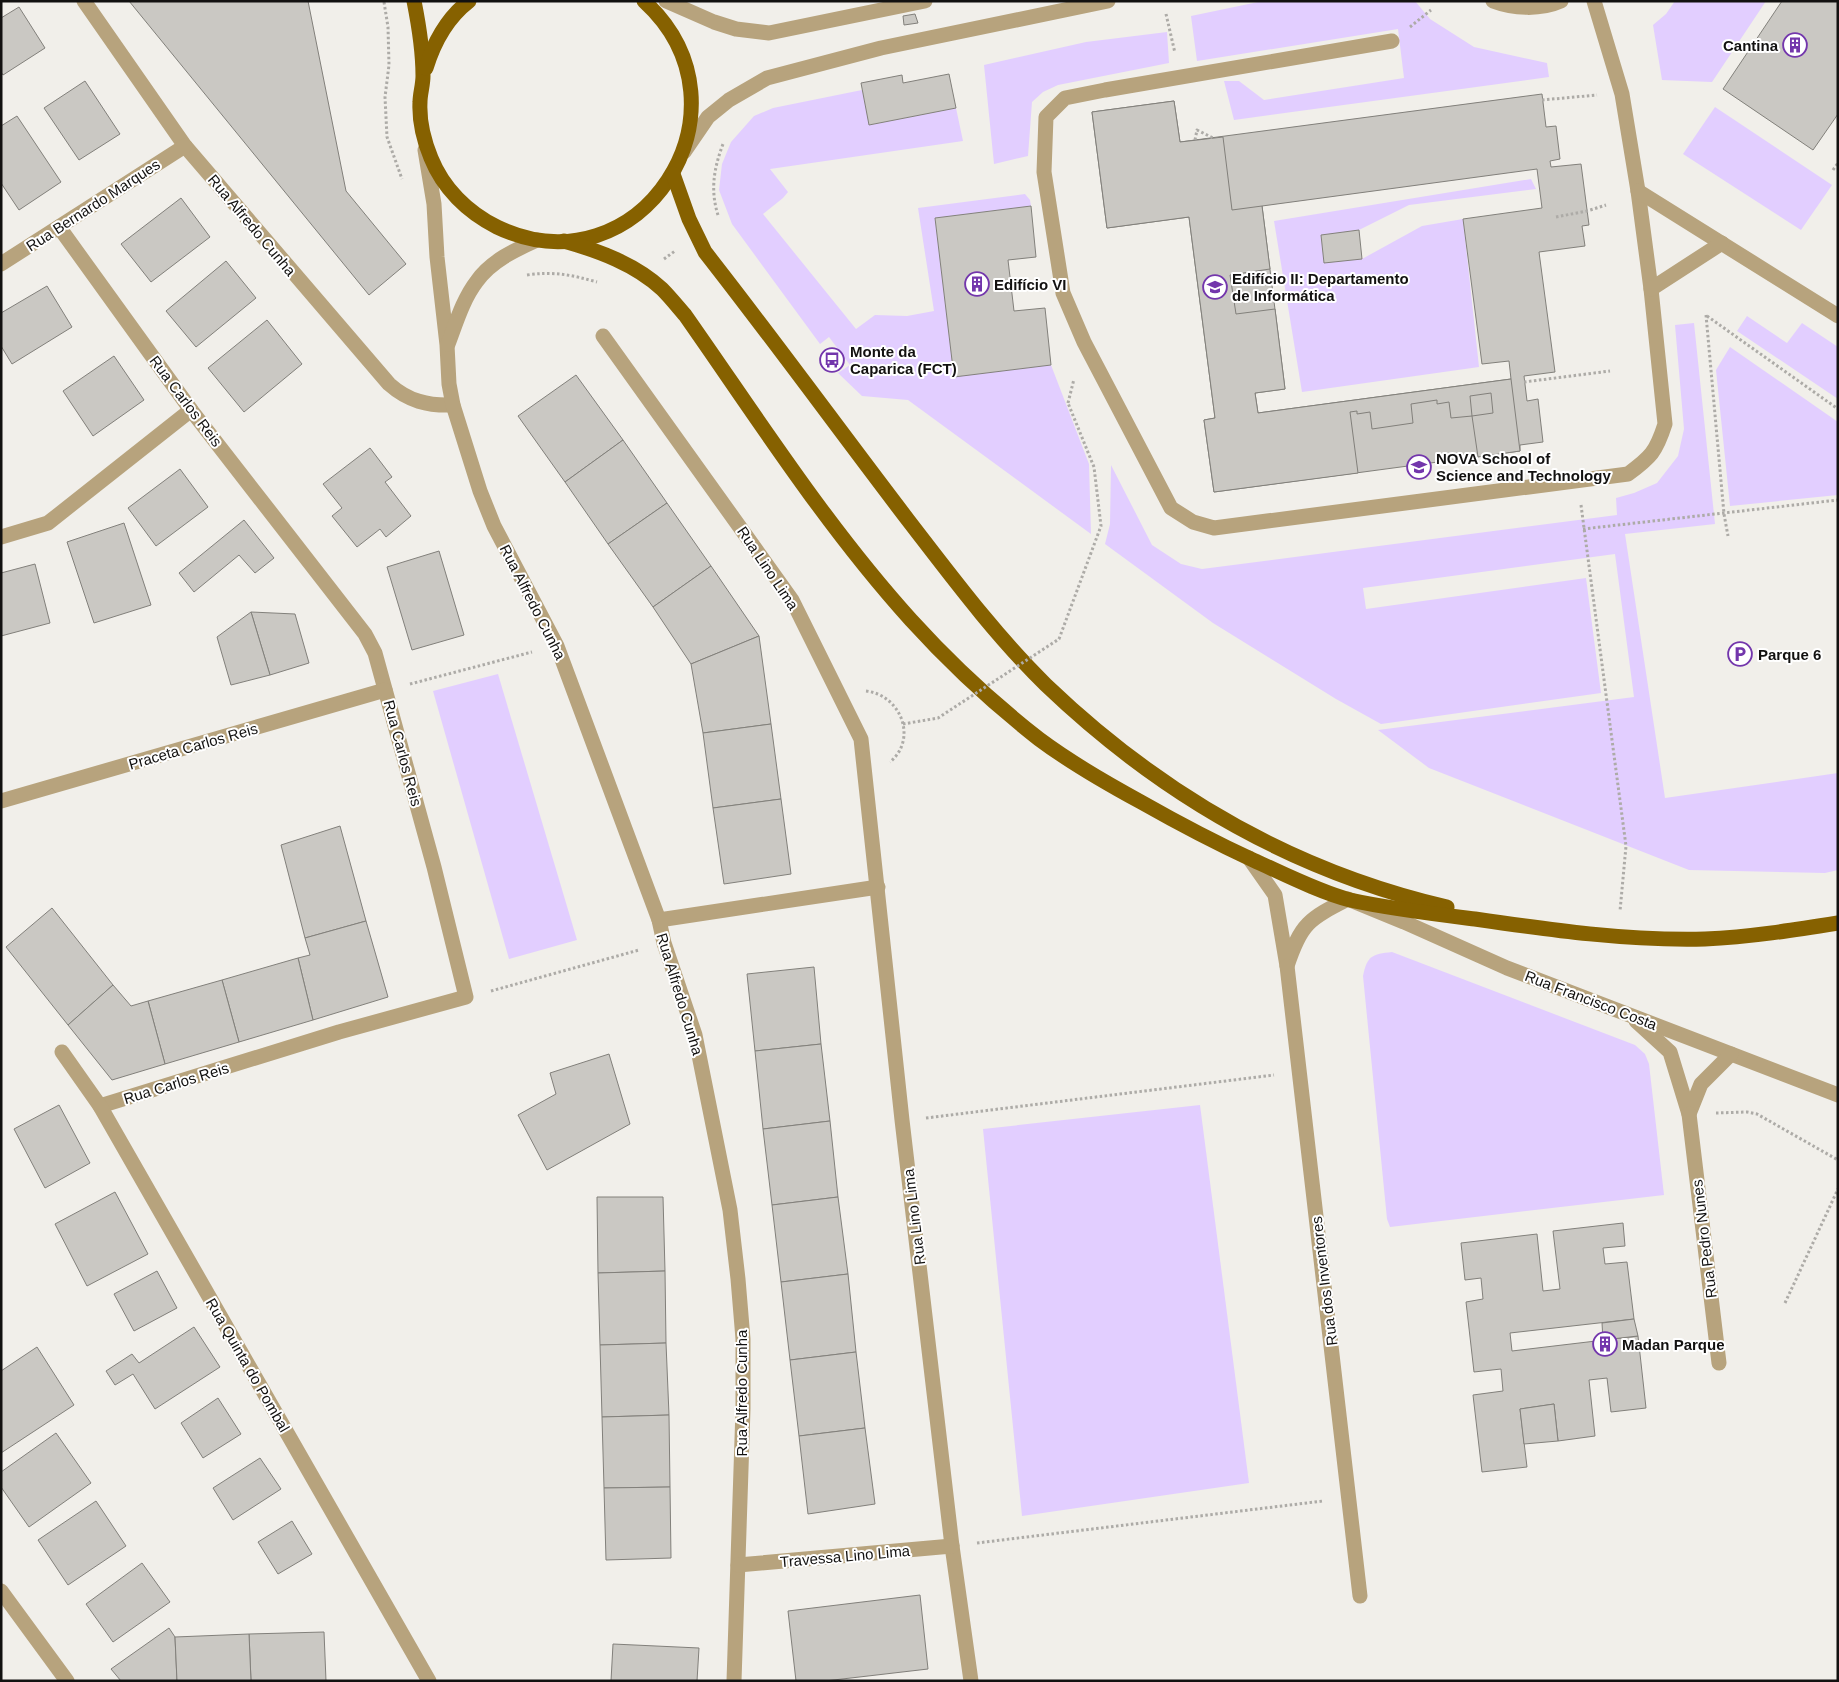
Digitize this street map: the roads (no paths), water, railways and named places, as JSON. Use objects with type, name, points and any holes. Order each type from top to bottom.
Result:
[{"type":"main road","points":[[414,1],[421,47],[423,77],[420,104],[422,131],[431,158],[444,182],[462,204],[484,220],[510,232],[537,240],[564,241],[592,236],[618,226],[641,211],[659,193],[673,174],[684,152],[690,128],[692,104],[690,79],[673,33],[658,14],[644,1]]},
{"type":"main road","points":[[423,77],[431,51],[445,27],[469,1]]},
{"type":"main road","points":[[673,174],[705,252],[890,498],[997,632],[1044,683],[1081,717],[1130,757],[1207,811],[1268,844],[1307,862],[1350,879],[1436,904],[1554,930]]},
{"type":"main road","points":[[564,241],[603,253],[643,274],[662,289],[686,315],[828,520],[911,619],[990,698],[1041,740],[1088,773],[1218,845],[1348,899],[1554,930],[1626,937],[1696,939],[1740,937],[1838,922]]},
{"type":"street","name":"Rua Alfredo Cunha","points":[[84,1],[185,146],[389,384],[401,393],[422,403],[434,406],[453,406]]},
{"type":"street","points":[[666,1],[736,29],[769,33],[926,1]]},
{"type":"street","points":[[684,152],[708,117],[729,100],[767,78],[881,48],[1108,1]]},
{"type":"street","points":[[1494,1],[1505,6],[1548,7],[1561,1]]},
{"type":"street","points":[[1392,41],[1180,76],[1065,98],[1046,117],[1044,172],[1063,294],[1084,342],[1171,508],[1193,522],[1214,528],[1579,481],[1628,474],[1649,458],[1658,445],[1665,424],[1651,289],[1638,191],[1622,94],[1594,1]]},
{"type":"street","name":"Rua Alfredo Cunha","points":[[422,131],[434,204],[437,257],[447,345],[449,384],[453,406],[480,491],[494,526],[557,646],[659,920],[664,943],[695,1035],[730,1210],[743,1339],[743,1409],[734,1681]]},
{"type":"street","name":"Rua Bernardo Marques","points":[[1,264],[185,146]]},
{"type":"street","points":[[1638,191],[1838,316]]},
{"type":"street","name":"Rua Carlos Reis","points":[[59,227],[192,410],[365,634],[375,653],[386,690],[434,866],[466,997],[339,1032],[100,1106]]},
{"type":"street","name":"Rua Alfredo Cunha","points":[[447,345],[477,280],[493,263],[537,240]]},
{"type":"street","points":[[1651,289],[1722,243]]},
{"type":"street","name":"Rua Lino Lima","points":[[603,336],[792,600],[861,739],[902,1120],[952,1546],[971,1681]]},
{"type":"street","points":[[1,537],[48,523],[192,410]]},
{"type":"street","name":"Praceta Carlos Reis","points":[[1,801],[386,690]]},
{"type":"street","name":"Rua dos Inventores","points":[[1249,858],[1275,895],[1287,966],[1360,1596]]},
{"type":"street","points":[[659,920],[878,887]]},
{"type":"street","name":"Rua dos Inventores","points":[[1287,966],[1295,942],[1306,924],[1321,913],[1348,899]]},
{"type":"street","name":"Rua Francisco Costa","points":[[1348,899],[1507,968],[1838,1095]]},
{"type":"street","name":"Rua Pedro Nunes","points":[[1627,1014],[1670,1052],[1689,1114],[1719,1363]]},
{"type":"street","name":"Rua Quinta do Pombal","points":[[62,1052],[100,1106],[429,1681]]},
{"type":"street","name":"Rua Pedro Nunes","points":[[1689,1114],[1701,1084],[1730,1054]]},
{"type":"street","name":"Travessa Lino Lima","points":[[738,1565],[952,1546]]},
{"type":"street","points":[[1,1591],[67,1681]]},
{"type":"place","name":"Cantina","points":[[1795,45]]},
{"type":"place","name":"Edifício VI","points":[[977,284]]},
{"type":"place","name":"Edifício II: Departamento de Informática","points":[[1215,287]]},
{"type":"place","name":"Monte da Caparica (FCT)","points":[[832,360]]},
{"type":"place","name":"NOVA School of Science and Technology","points":[[1419,467]]},
{"type":"place","name":"Parque 6","points":[[1740,654]]},
{"type":"place","name":"Madan Parque","points":[[1605,1344]]}]
